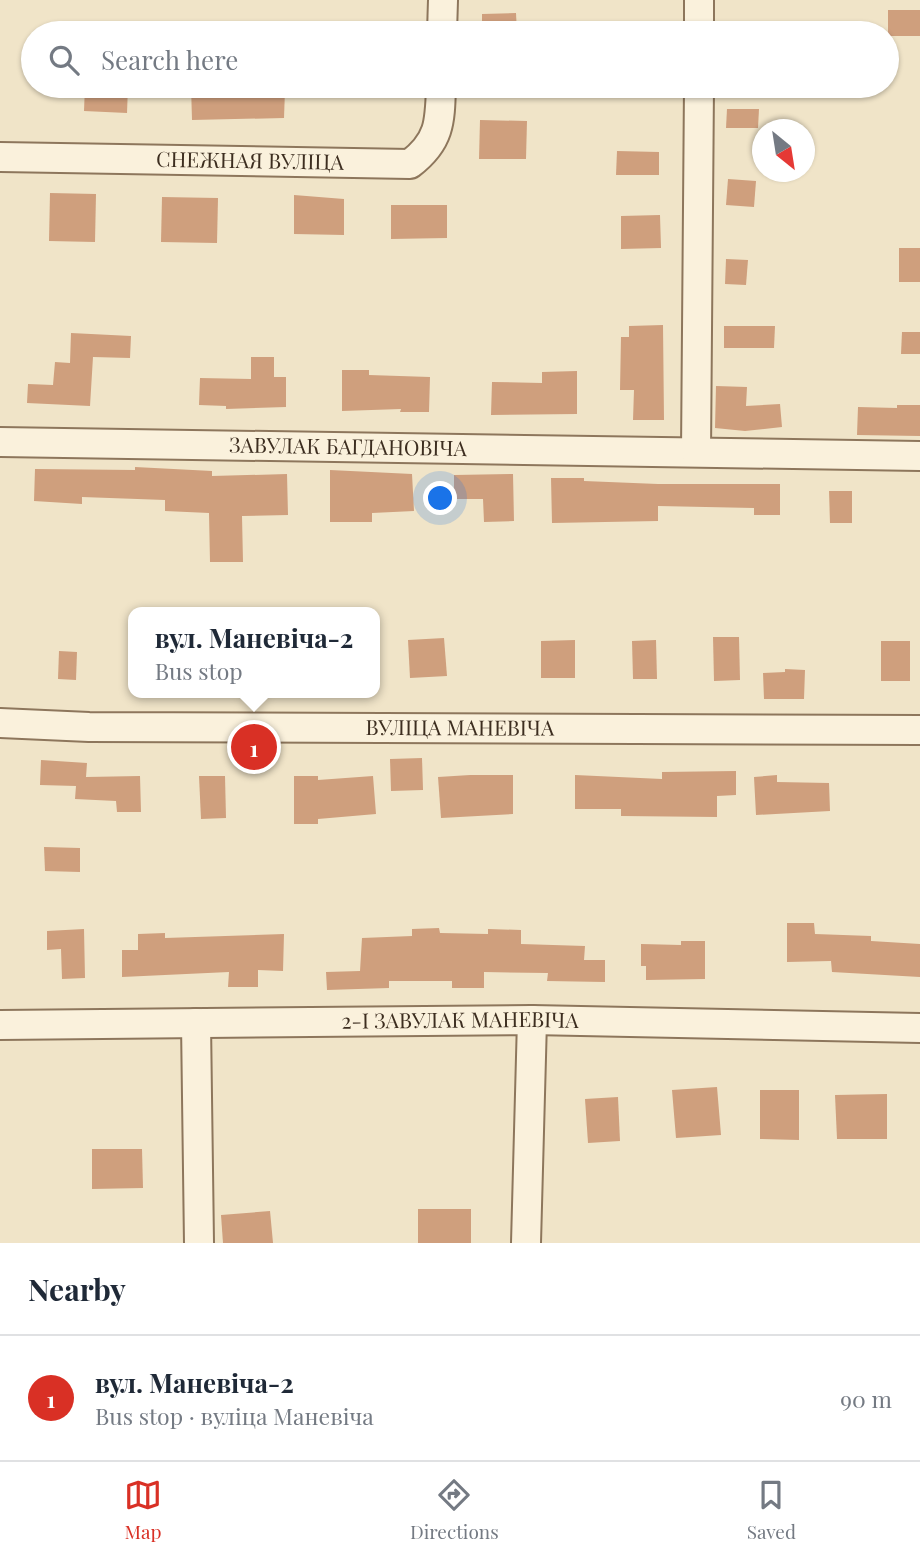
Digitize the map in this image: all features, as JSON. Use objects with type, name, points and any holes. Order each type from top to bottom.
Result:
[{"type":"street","points":[[442,21],[443,0]]},
{"type":"street","points":[[699,0],[699,21]]},
{"type":"street","name":"СНЕЖНАЯ ВУЛІЦА","points":[[0,157],[410,164],[429,150],[440,121],[441,98]]},
{"type":"street","points":[[696,452],[699,98]]},
{"type":"street","name":"ЗАВУЛАК БАГДАНОВІЧА","points":[[0,442],[920,456]]},
{"type":"street","name":"ВУЛІЦА МАНЕВІЧА","points":[[0,723],[89,727],[920,730]]},
{"type":"street","points":[[526,1243],[532,1020]]},
{"type":"street","name":"2-І ЗАВУЛАК МАНЕВІЧА","points":[[0,1025],[532,1020],[920,1028]]},
{"type":"street","points":[[196,1023],[199,1243]]},
{"type":"building","points":[[888,10],[920,10],[920,36],[899,36],[899,21],[888,21]]},
{"type":"building","points":[[516,13],[516,21],[482,21],[482,14]]},
{"type":"building","points":[[85,98],[128,98],[127,113],[84,111]]},
{"type":"building","points":[[191,98],[285,98],[284,118],[192,120]]},
{"type":"building","points":[[727,109],[759,109],[758,119],[752,119],[752,128],[726,128]]},
{"type":"building","points":[[480,120],[527,121],[526,159],[479,159]]},
{"type":"building","points":[[617,151],[659,152],[659,175],[616,175]]},
{"type":"building","points":[[728,179],[756,182],[754,207],[726,205]]},
{"type":"building","points":[[50,193],[96,194],[95,242],[49,241]]},
{"type":"building","points":[[294,195],[344,199],[344,235],[294,234]]},
{"type":"building","points":[[162,197],[218,198],[217,243],[161,242]]},
{"type":"building","points":[[391,205],[447,205],[447,238],[391,239]]},
{"type":"building","points":[[660,215],[661,248],[621,249],[621,216]]},
{"type":"building","points":[[899,248],[920,248],[920,282],[899,282]]},
{"type":"building","points":[[726,259],[748,260],[746,285],[725,284]]},
{"type":"building","points":[[663,325],[664,420],[633,420],[634,390],[620,390],[621,337],[629,337],[629,326]]},
{"type":"building","points":[[724,326],[775,326],[774,348],[724,348]]},
{"type":"building","points":[[902,332],[920,332],[920,354],[901,354]]},
{"type":"building","points":[[71,333],[131,336],[130,358],[93,357],[90,406],[27,403],[28,384],[53,385],[55,362],[70,363]]},
{"type":"building","points":[[251,357],[274,357],[274,377],[286,377],[286,407],[226,409],[226,406],[199,405],[200,378],[251,379]]},
{"type":"building","points":[[342,370],[369,370],[369,375],[430,377],[429,412],[400,412],[401,409],[342,411]]},
{"type":"building","points":[[577,371],[577,414],[491,415],[492,382],[542,383],[542,372]]},
{"type":"building","points":[[716,386],[747,387],[746,406],[780,404],[782,427],[745,431],[715,428]]},
{"type":"building","points":[[897,405],[920,405],[920,436],[857,435],[858,407],[897,408]]},
{"type":"building","points":[[135,467],[212,471],[212,476],[287,474],[288,515],[242,516],[243,562],[210,562],[209,513],[165,511],[165,500],[82,497],[82,504],[34,501],[35,469],[135,470]]},
{"type":"building","points":[[330,470],[412,474],[414,511],[372,513],[372,522],[330,522]]},
{"type":"building","points":[[513,474],[514,521],[484,522],[483,499],[454,499],[454,475]]},
{"type":"building","points":[[551,478],[658,484],[780,484],[780,515],[754,515],[754,508],[658,506],[658,521],[552,523]]},
{"type":"building","points":[[829,491],[852,491],[852,523],[830,523]]},
{"type":"building","points":[[713,637],[739,637],[740,680],[714,681]]},
{"type":"building","points":[[444,638],[447,676],[410,678],[408,640]]},
{"type":"building","points":[[575,640],[575,678],[541,678],[541,641]]},
{"type":"building","points":[[656,640],[657,679],[633,679],[632,641]]},
{"type":"building","points":[[881,641],[910,641],[910,681],[881,681]]},
{"type":"building","points":[[59,651],[77,652],[76,680],[58,679]]},
{"type":"building","points":[[785,669],[805,670],[804,699],[764,699],[763,673],[785,672]]},
{"type":"building","points":[[422,758],[423,790],[391,791],[390,759]]},
{"type":"building","points":[[41,760],[87,763],[86,777],[140,776],[141,812],[117,812],[116,801],[75,799],[76,786],[40,785]]},
{"type":"building","points":[[736,771],[736,795],[717,796],[717,817],[621,816],[621,809],[575,809],[575,775],[662,779],[662,772]]},
{"type":"building","points":[[513,775],[513,814],[441,818],[438,777]]},
{"type":"building","points":[[777,775],[777,782],[829,783],[830,811],[756,815],[754,777]]},
{"type":"building","points":[[199,776],[225,776],[226,818],[201,819]]},
{"type":"building","points":[[294,776],[318,776],[318,780],[373,776],[376,814],[318,819],[318,824],[294,824]]},
{"type":"building","points":[[44,847],[80,848],[80,872],[45,871]]},
{"type":"building","points":[[787,923],[814,923],[815,934],[871,936],[871,941],[920,944],[920,977],[832,972],[831,961],[787,962]]},
{"type":"building","points":[[439,928],[440,933],[488,934],[488,929],[521,930],[521,944],[585,946],[584,960],[605,960],[605,982],[547,981],[548,973],[484,972],[484,988],[452,988],[452,981],[389,981],[389,988],[327,990],[326,972],[360,971],[362,938],[412,936],[412,929]]},
{"type":"building","points":[[84,929],[85,978],[62,979],[61,949],[47,950],[47,931]]},
{"type":"building","points":[[165,933],[165,938],[284,934],[283,971],[258,970],[258,987],[228,987],[229,972],[122,977],[122,950],[138,950],[138,934]]},
{"type":"building","points":[[681,941],[705,941],[705,979],[646,980],[646,966],[641,966],[641,944],[681,945]]},
{"type":"building","points":[[717,1087],[721,1135],[676,1138],[672,1090]]},
{"type":"building","points":[[760,1090],[799,1090],[799,1140],[760,1139]]},
{"type":"building","points":[[887,1094],[887,1139],[837,1139],[835,1095]]},
{"type":"building","points":[[618,1097],[620,1141],[588,1143],[585,1099]]},
{"type":"building","points":[[92,1149],[142,1149],[143,1188],[92,1189]]},
{"type":"building","points":[[418,1209],[471,1209],[471,1243],[418,1243]]},
{"type":"building","points":[[270,1211],[273,1243],[223,1243],[221,1215]]},
{"type":"place","name":"вул. Маневіча-2","points":[[254,747]]}]
